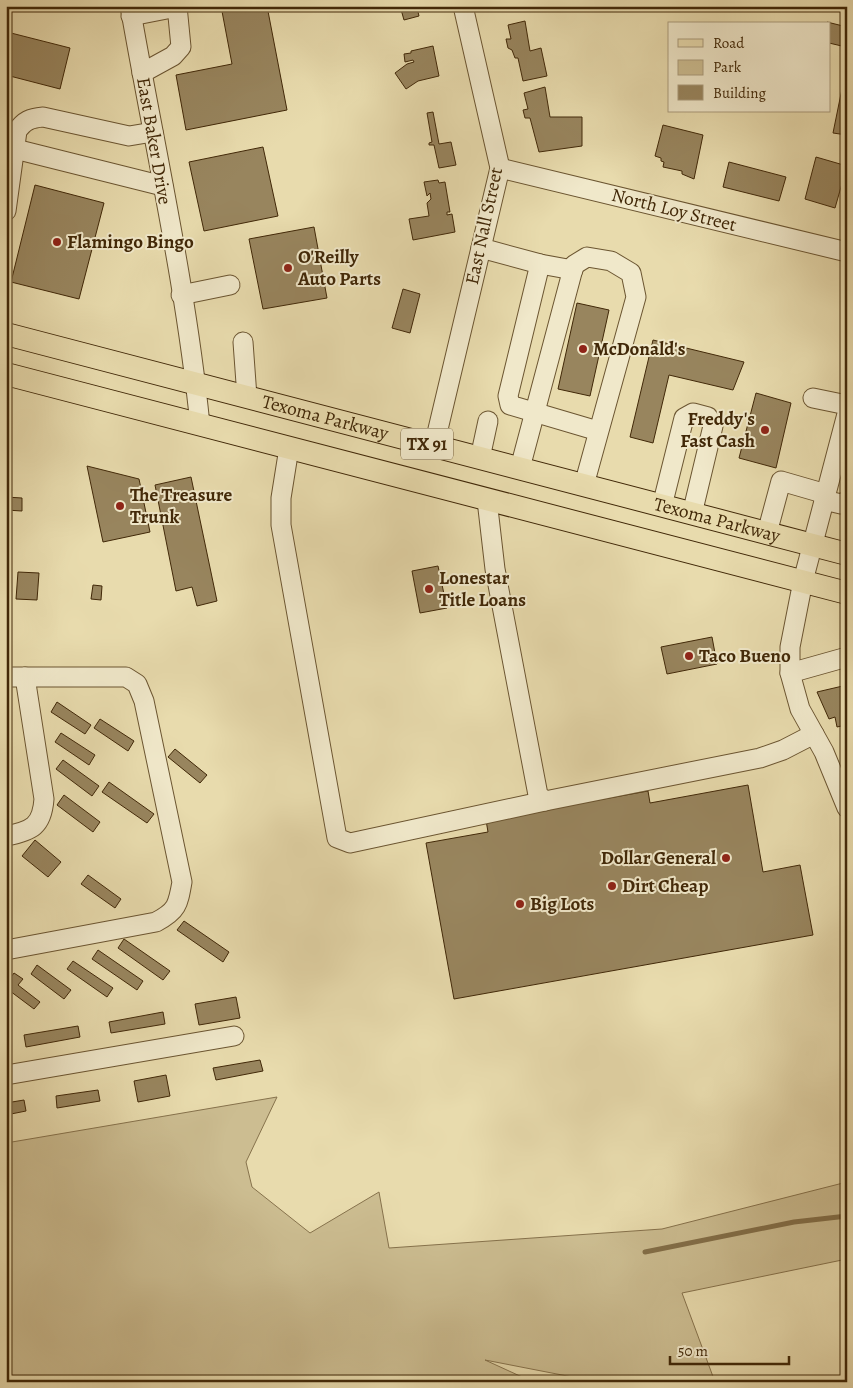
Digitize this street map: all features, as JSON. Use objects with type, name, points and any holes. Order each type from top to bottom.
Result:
[{"type":"main road","name":"Texoma Parkway","points":[[6,334],[847,554]]},
{"type":"main road","name":"Texoma Parkway","points":[[6,374],[847,593]]},
{"type":"street","name":"East Nall Street","points":[[434,446],[500,168],[463,6]]},
{"type":"street","points":[[130,11],[177,7],[181,47],[173,56],[142,72]]},
{"type":"street","name":"East Baker Drive","points":[[130,11],[163,186],[196,383],[200,425]]},
{"type":"street","points":[[6,211],[17,131],[22,123],[32,118],[42,117],[129,136],[153,132]]},
{"type":"street","points":[[14,149],[163,186]]},
{"type":"street","name":"North Loy Street","points":[[500,168],[847,252]]},
{"type":"street","points":[[481,248],[540,264],[572,270]]},
{"type":"street","points":[[520,468],[574,264],[587,257],[611,261],[631,273],[636,297],[584,485]]},
{"type":"street","points":[[540,264],[508,396],[510,405],[598,431]]},
{"type":"street","points":[[181,295],[230,285]]},
{"type":"street","points":[[242,342],[247,397]]},
{"type":"street","points":[[813,398],[847,405]]},
{"type":"street","points":[[662,506],[684,418],[694,413],[708,417],[713,426],[692,514]]},
{"type":"street","points":[[847,414],[803,581],[790,647],[790,673],[800,709],[814,734],[838,764],[847,808]]},
{"type":"street","points":[[480,458],[488,420]]},
{"type":"street","points":[[289,448],[280,498],[281,525],[337,838],[350,843],[545,801],[760,758],[783,750],[814,734]]},
{"type":"street","points":[[767,533],[781,481],[841,504],[847,501]]},
{"type":"street","points":[[487,500],[495,569],[536,786],[538,795],[545,801]]},
{"type":"street","points":[[790,673],[847,657]]},
{"type":"street","points":[[6,677],[126,676],[137,684],[144,701],[182,882],[178,902],[170,914],[156,922],[6,950]]},
{"type":"street","points":[[6,836],[20,833],[36,825],[43,814],[44,799],[25,677]]},
{"type":"street","points":[[6,1075],[234,1036]]},
{"type":"green space","points":[[277,1097],[246,1162],[252,1187],[310,1233],[379,1192],[389,1248],[662,1229],[847,1182],[847,1259],[682,1293],[715,1382],[598,1382],[485,1360],[533,1382],[6,1382],[6,1143]]},
{"type":"building","points":[[221,6],[267,6],[287,110],[186,130],[176,75],[232,64]]},
{"type":"building","points":[[400,6],[423,7],[417,8],[419,16],[404,20]]},
{"type":"building","points":[[525,21],[530,51],[541,48],[547,76],[523,81],[518,58],[515,58],[512,50],[508,48],[506,39],[511,39],[508,25]]},
{"type":"building","points":[[830,23],[847,27],[846,47],[830,43]]},
{"type":"building","points":[[11,33],[70,48],[60,89],[6,75],[6,54]]},
{"type":"building","points":[[433,46],[439,76],[418,81],[406,89],[395,73],[407,64],[414,62],[413,60],[405,62],[404,54]]},
{"type":"building","points":[[845,74],[847,74],[847,135],[833,133]]},
{"type":"building","points":[[545,87],[550,117],[582,117],[582,146],[539,152],[530,118],[525,118],[523,110],[528,109],[524,93]]},
{"type":"building","points":[[433,112],[439,144],[451,142],[456,165],[439,168],[434,145],[429,145],[432,142],[427,113]]},
{"type":"building","points":[[663,125],[703,135],[694,179],[682,174],[682,171],[663,167],[664,162],[661,161],[661,158],[655,156]]},
{"type":"building","points":[[263,147],[278,216],[204,231],[189,162]]},
{"type":"building","points":[[816,157],[847,166],[835,208],[805,199]]},
{"type":"building","points":[[729,162],[786,177],[779,201],[723,187]]},
{"type":"building","points":[[438,180],[439,183],[445,182],[450,212],[447,212],[447,215],[452,214],[455,232],[413,240],[409,219],[429,216],[427,203],[431,199],[430,193],[427,196],[424,182]]},
{"type":"building","name":"Flamingo Bingo","points":[[35,185],[104,203],[79,299],[11,282]]},
{"type":"building","name":"O'Reilly Auto Parts","points":[[314,227],[327,298],[263,309],[249,239]]},
{"type":"building","points":[[403,289],[420,294],[410,333],[392,328]]},
{"type":"building","name":"McDonald's","points":[[577,303],[609,310],[590,396],[558,389]]},
{"type":"building","points":[[653,340],[744,362],[733,390],[669,375],[653,443],[630,437]]},
{"type":"building","name":"Freddy's Fast Cash","points":[[756,393],[791,403],[776,468],[739,458]]},
{"type":"building","name":"The Treasure Trunk","points":[[87,466],[139,479],[150,532],[103,542]]},
{"type":"building","points":[[191,477],[217,601],[197,606],[192,587],[176,591],[155,485]]},
{"type":"building","points":[[6,497],[22,498],[22,511],[6,510]]},
{"type":"building","name":"Lonestar Title Loans","points":[[438,566],[447,608],[420,613],[412,571]]},
{"type":"building","points":[[18,572],[39,573],[37,600],[16,599]]},
{"type":"building","points":[[93,585],[102,586],[101,600],[91,599]]},
{"type":"building","name":"Taco Bueno","points":[[712,637],[717,664],[667,674],[661,647]]},
{"type":"building","points":[[847,685],[847,728],[846,725],[837,727],[835,717],[829,719],[817,692]]},
{"type":"building","points":[[57,702],[91,725],[85,734],[51,712]]},
{"type":"building","points":[[100,719],[134,741],[128,751],[94,728]]},
{"type":"building","points":[[61,733],[95,755],[89,765],[55,742]]},
{"type":"building","points":[[175,749],[207,775],[200,783],[168,757]]},
{"type":"building","points":[[63,760],[99,786],[92,796],[56,769]]},
{"type":"building","points":[[109,782],[154,814],[147,823],[102,792]]},
{"type":"building","points":[[748,785],[763,872],[800,865],[813,935],[454,999],[426,843],[488,832],[486,820],[648,791],[650,803]]},
{"type":"building","points":[[64,795],[100,822],[93,832],[57,805]]},
{"type":"building","points":[[35,840],[61,862],[48,877],[22,856]]},
{"type":"building","points":[[88,875],[121,899],[115,908],[81,884]]},
{"type":"building","points":[[184,921],[229,952],[223,962],[177,930]]},
{"type":"building","points":[[124,939],[170,971],[163,980],[118,948]]},
{"type":"building","points":[[98,950],[143,981],[137,990],[92,959]]},
{"type":"building","points":[[73,961],[113,988],[107,997],[67,969]]},
{"type":"building","points":[[37,965],[71,990],[64,999],[31,974]]},
{"type":"building","points":[[6,973],[11,977],[14,973],[23,979],[18,985],[40,1002],[34,1009],[6,988]]},
{"type":"building","points":[[236,997],[240,1018],[199,1025],[195,1004]]},
{"type":"building","points":[[163,1012],[165,1024],[111,1033],[109,1022]]},
{"type":"building","points":[[78,1026],[80,1037],[26,1047],[24,1035]]},
{"type":"building","points":[[260,1060],[263,1071],[216,1080],[213,1068]]},
{"type":"building","points":[[166,1075],[170,1096],[138,1102],[134,1081]]},
{"type":"building","points":[[98,1090],[100,1101],[57,1108],[56,1096]]},
{"type":"building","points":[[24,1100],[26,1111],[6,1115],[6,1103]]},
{"type":"waterway","points":[[645,1252],[794,1222],[847,1216]]},
{"type":"place","name":"Flamingo Bingo","points":[[57,242]]},
{"type":"place","name":"O'Reilly Auto Parts","points":[[288,268]]},
{"type":"place","name":"McDonald's","points":[[583,349]]},
{"type":"place","name":"Freddy's Fast Cash","points":[[765,430]]},
{"type":"place","name":"The Treasure Trunk","points":[[120,506]]},
{"type":"place","name":"Lonestar Title Loans","points":[[429,589]]},
{"type":"place","name":"Taco Bueno","points":[[689,656]]},
{"type":"place","name":"Dollar General","points":[[726,858]]},
{"type":"place","name":"Dirt Cheap","points":[[612,886]]},
{"type":"place","name":"Big Lots","points":[[520,904]]}]
